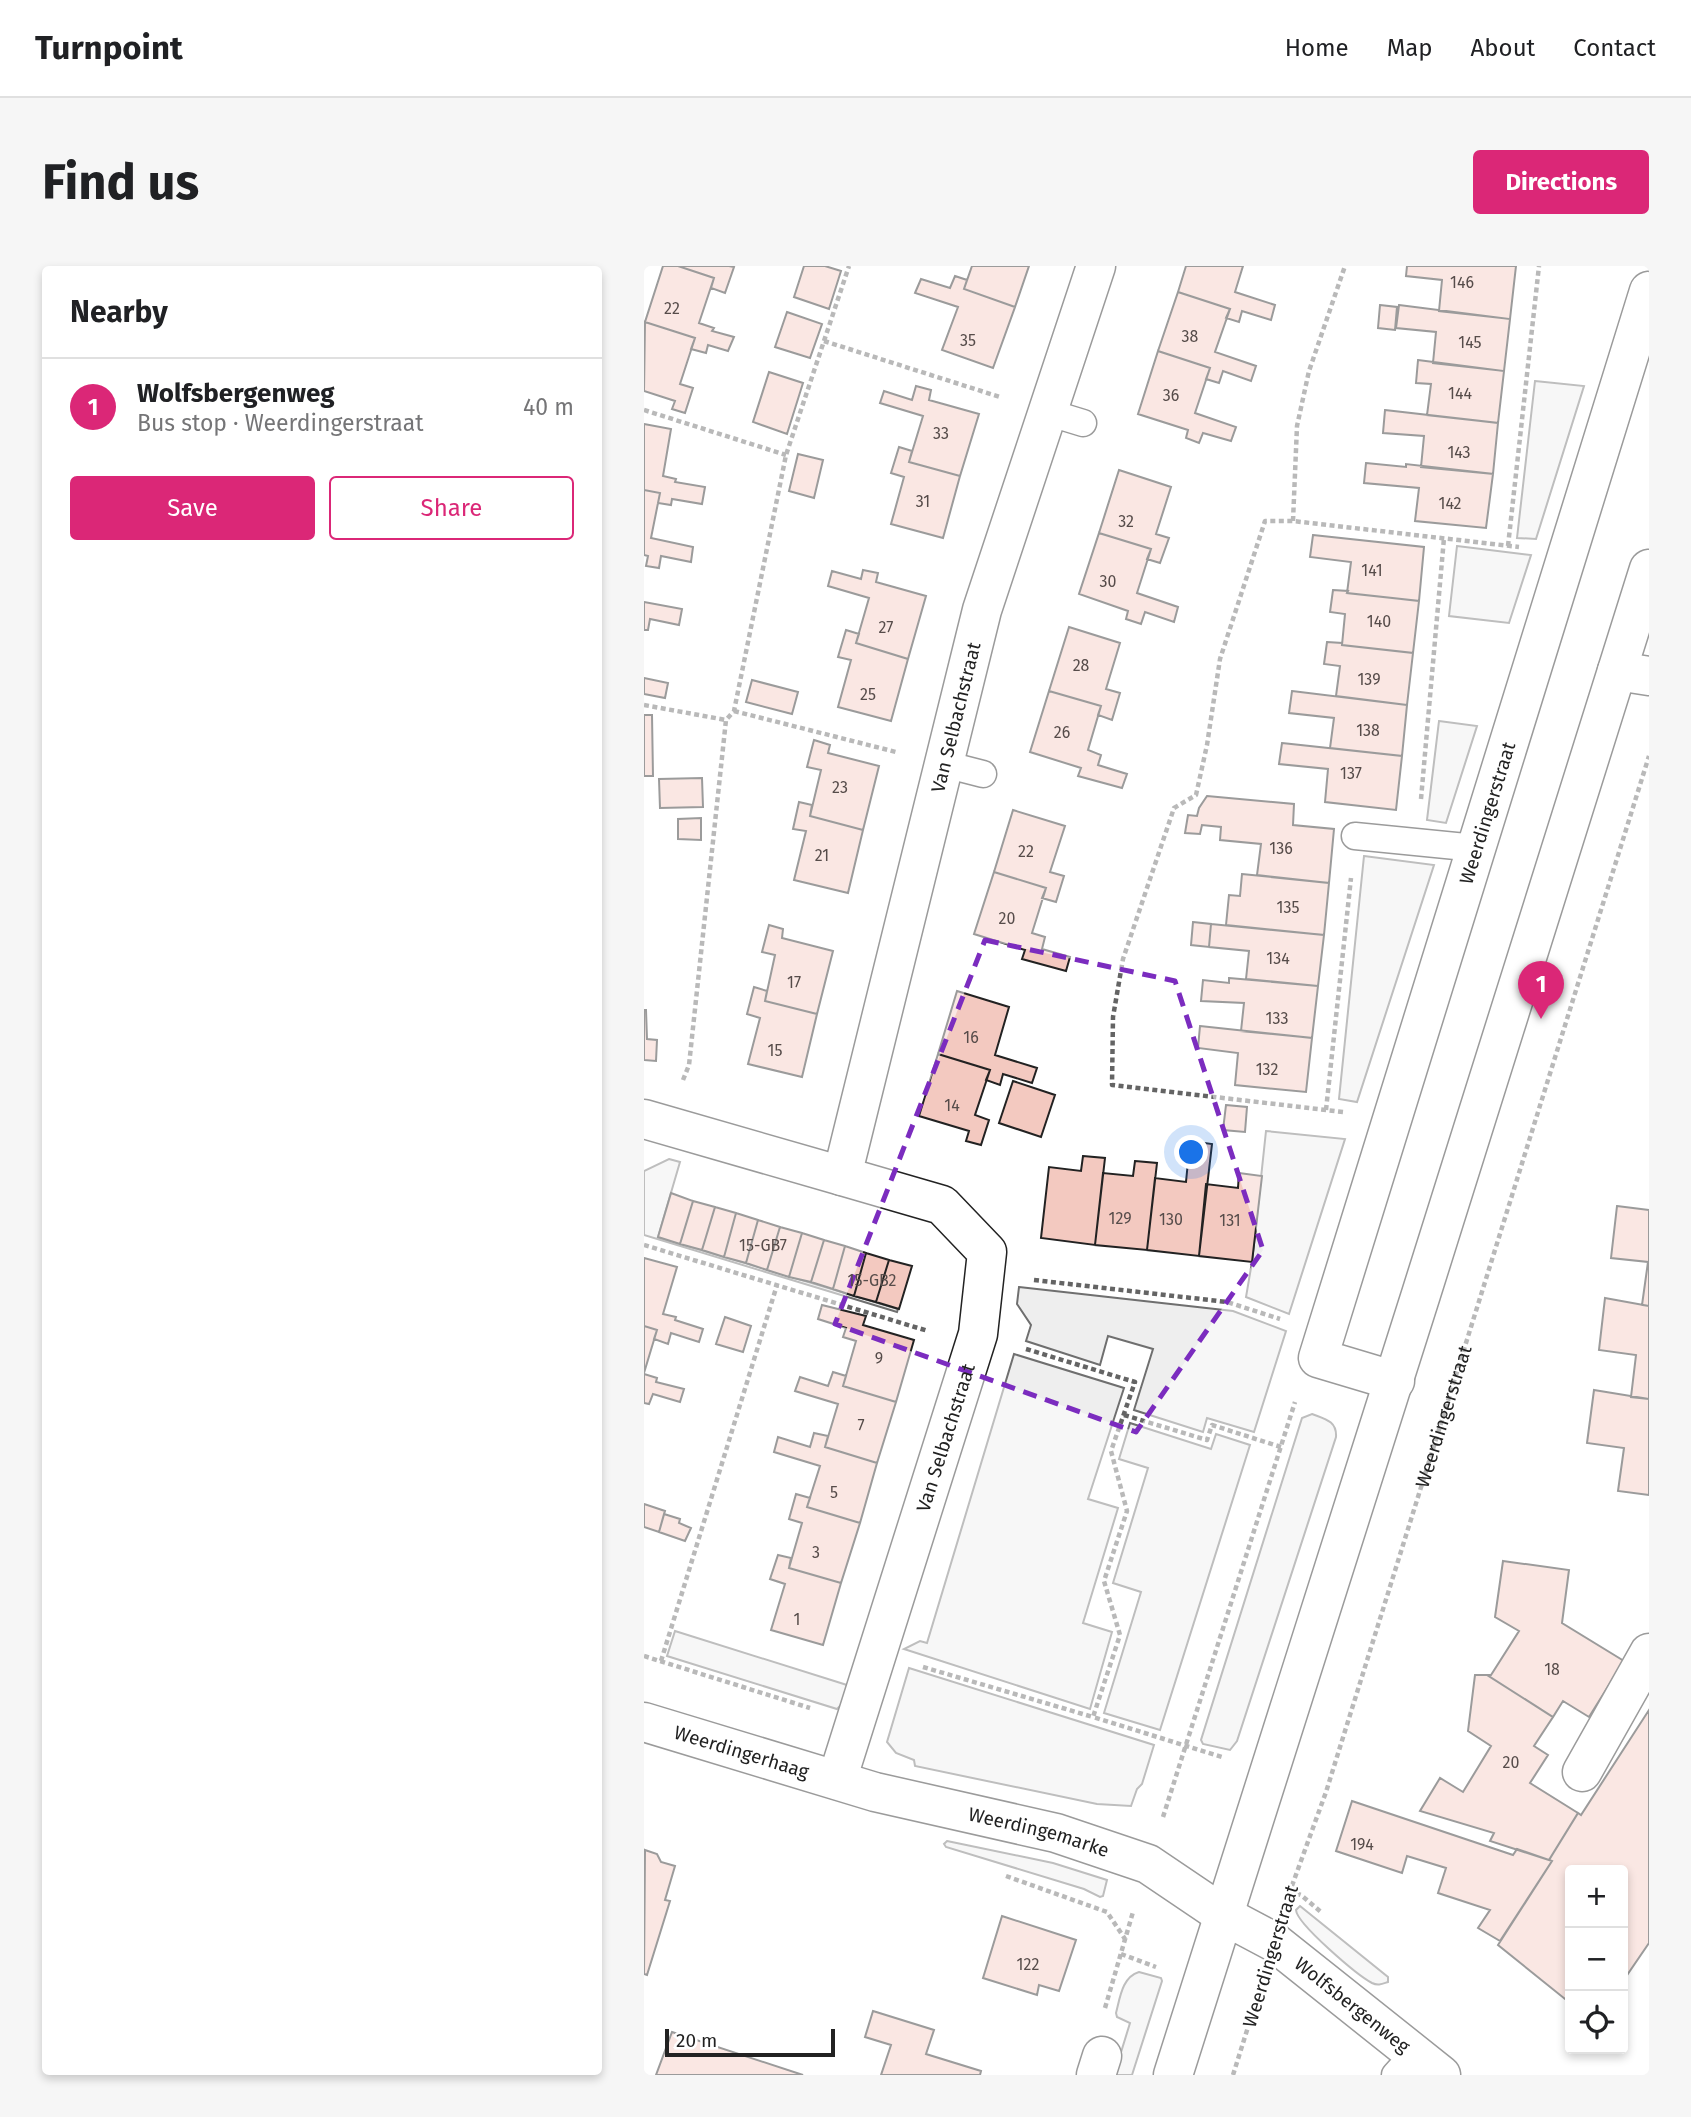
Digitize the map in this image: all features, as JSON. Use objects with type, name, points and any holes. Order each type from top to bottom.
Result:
[{"type":"street","name":"Van Selbachstraat","points":[[842,1177],[982,610],[1096,266]]},
{"type":"street","name":"Weerdingerstraat","points":[[1322,1346],[1649,291]]},
{"type":"street","points":[[1172,2075],[1395,1381],[1633,673],[1649,569]]},
{"type":"street","name":"Van Selbachstraat","points":[[654,1121],[942,1205],[987,1252],[976,1340],[837,1780]]},
{"type":"street","points":[[1322,1346],[1395,1381]]},
{"type":"street","points":[[1582,1772],[1649,1653]]},
{"type":"street","name":"Weerdingerhaag","points":[[644,1722],[837,1780]]},
{"type":"street","name":"Weerdingemarke","points":[[837,1780],[936,1807],[1056,1833],[1148,1864],[1224,1916]]},
{"type":"street","name":"Wolfsbergenweg","points":[[1224,1916],[1274,1942],[1417,2068]]},
{"type":"lane","points":[[1047,412],[1083,423]]},
{"type":"lane","points":[[944,764],[983,774]]},
{"type":"lane","points":[[1355,836],[1476,848]]},
{"type":"path","points":[[654,1121],[689,1065],[726,720],[734,711],[786,455],[849,266]]},
{"type":"path","points":[[1293,522],[1297,426],[1309,371],[1345,266]]},
{"type":"path","points":[[1508,546],[1539,266]]},
{"type":"path","points":[[824,341],[1047,412]]},
{"type":"path","points":[[644,410],[786,455]]},
{"type":"path","points":[[1392,1119],[1112,1085],[1113,1017],[1121,971],[1144,890],[1174,808],[1196,795],[1220,659],[1265,521],[1567,553]]},
{"type":"path","points":[[1418,842],[1444,538]]},
{"type":"path","points":[[644,705],[726,720]]},
{"type":"path","points":[[734,711],[944,764]]},
{"type":"path","name":"Weerdingerstraat","points":[[1233,2075],[1295,1876],[1326,1792],[1649,756]]},
{"type":"path","points":[[1326,1110],[1355,836]]},
{"type":"path","points":[[644,1245],[776,1285],[1135,1382],[1111,1451],[1126,1511],[1104,1581],[1120,1635],[1093,1717]]},
{"type":"path","points":[[985,1275],[1227,1302],[1322,1346],[1297,1398],[1148,1864],[1102,2020],[1099,2066]]},
{"type":"path","points":[[662,1661],[776,1285]]},
{"type":"path","points":[[1124,1415],[1207,1440],[1212,1425],[1281,1447]]},
{"type":"path","points":[[877,1654],[1093,1717],[1326,1792]]},
{"type":"path","points":[[644,1656],[856,1722]]},
{"type":"highlighted area","points":[[985,940],[1175,981],[1263,1250],[1136,1432],[835,1324]]},
{"type":"shaded area","points":[[1535,381],[1584,386],[1536,539],[1517,538]]},
{"type":"shaded area","points":[[1457,546],[1531,555],[1509,623],[1449,616]]},
{"type":"shaded area","points":[[1439,721],[1477,726],[1446,823],[1427,820]]},
{"type":"shaded area","points":[[1364,856],[1434,865],[1357,1102],[1339,1099]]},
{"type":"shaded area","points":[[1266,1131],[1345,1139],[1289,1314],[1246,1297]]},
{"type":"shaded area","points":[[669,1159],[680,1162],[658,1237],[898,1309],[897,1312],[644,1235],[644,1171]]},
{"type":"shaded area","points":[[1019,1287],[1233,1311],[1286,1331],[1254,1432],[1207,1418],[1203,1432],[1134,1410],[1153,1349],[1108,1336],[1100,1365],[1026,1341],[1031,1325],[1017,1304]]},
{"type":"shaded area","points":[[1014,1354],[1124,1388],[1088,1499],[1118,1508],[1083,1623],[1112,1632],[1090,1709],[904,1649],[920,1641],[927,1643]]},
{"type":"shaded area","points":[[1312,1414],[1332,1424],[1336,1437],[1237,1741],[1230,1750],[1203,1744],[1201,1740],[1302,1418]]},
{"type":"shaded area","points":[[1130,1423],[1211,1449],[1216,1434],[1250,1445],[1160,1730],[1104,1713],[1141,1592],[1113,1583],[1148,1468],[1119,1459]]},
{"type":"shaded area","points":[[675,1631],[847,1685],[844,1702],[837,1709],[667,1656]]},
{"type":"shaded area","points":[[909,1668],[1154,1745],[1142,1784],[1137,1789],[1131,1806],[1097,1804],[915,1766],[914,1760],[896,1753],[887,1742]]},
{"type":"shaded area","points":[[947,1841],[1053,1863],[1107,1880],[1103,1896],[946,1847],[944,1844]]},
{"type":"shaded area","points":[[1300,1906],[1388,1977],[1388,1982],[1378,1985],[1372,1983],[1342,1960],[1299,1917],[1296,1910]]},
{"type":"shaded area","points":[[1139,1972],[1161,1978],[1162,1981],[1132,2075],[1114,2075],[1130,2023],[1117,2017],[1116,2013],[1125,1983]]},
{"type":"building","points":[[663,266],[678,266],[714,278],[699,323],[714,328],[712,331],[734,337],[728,351],[708,345],[706,353],[691,349],[695,338],[645,322]]},
{"type":"building","points":[[678,266],[734,267],[725,293],[711,288],[714,278]]},
{"type":"building","points":[[804,266],[825,266],[841,271],[829,309],[794,297]]},
{"type":"building","points":[[972,266],[1029,266],[1015,307],[964,289]]},
{"type":"building","points":[[1186,266],[1243,266],[1235,292],[1275,305],[1271,320],[1242,311],[1239,322],[1226,318],[1230,309],[1178,292]]},
{"type":"building","points":[[1407,266],[1516,266],[1510,319],[1439,311],[1442,280],[1406,276]]},
{"type":"building","points":[[955,276],[967,280],[964,289],[1015,307],[993,368],[942,350],[958,307],[915,293],[921,279],[950,288]]},
{"type":"building","points":[[1178,292],[1230,309],[1215,352],[1256,366],[1251,381],[1223,371],[1219,383],[1206,379],[1210,368],[1158,351]]},
{"type":"building","points":[[1380,305],[1397,307],[1395,330],[1378,328]]},
{"type":"building","points":[[1399,305],[1510,319],[1504,371],[1433,363],[1436,332],[1396,328]]},
{"type":"building","points":[[787,312],[822,324],[810,358],[775,347]]},
{"type":"building","points":[[645,322],[695,338],[680,384],[693,388],[685,413],[672,409],[675,401],[644,391]]},
{"type":"building","points":[[1158,351],[1210,368],[1195,413],[1236,427],[1231,441],[1203,433],[1199,443],[1186,438],[1188,430],[1138,414]]},
{"type":"building","points":[[1418,360],[1504,371],[1498,423],[1427,415],[1431,384],[1416,383]]},
{"type":"building","points":[[769,372],[803,383],[787,434],[753,422]]},
{"type":"building","points":[[916,386],[931,390],[929,400],[979,414],[960,476],[909,462],[923,416],[880,403],[884,391],[912,400]]},
{"type":"building","points":[[1385,410],[1498,423],[1493,474],[1421,467],[1424,436],[1383,433]]},
{"type":"building","points":[[644,424],[671,429],[663,476],[676,479],[675,482],[705,487],[702,504],[672,499],[671,505],[658,503],[660,493],[644,490]]},
{"type":"building","points":[[899,447],[912,451],[909,462],[960,476],[943,538],[891,524],[904,477],[891,473]]},
{"type":"building","points":[[798,454],[823,460],[814,498],[789,491]]},
{"type":"building","points":[[1366,463],[1406,467],[1406,464],[1493,474],[1486,528],[1415,521],[1419,488],[1364,483]]},
{"type":"building","points":[[1119,470],[1171,487],[1156,534],[1169,538],[1160,563],[1147,559],[1151,549],[1099,533]]},
{"type":"building","points":[[644,490],[660,493],[651,538],[693,547],[691,562],[661,556],[659,568],[646,566],[648,556],[644,555]]},
{"type":"building","points":[[1099,533],[1151,549],[1137,593],[1178,607],[1174,622],[1145,612],[1141,624],[1126,619],[1128,611],[1079,594]]},
{"type":"building","points":[[1313,535],[1424,547],[1419,601],[1347,593],[1351,562],[1310,557]]},
{"type":"building","points":[[863,570],[878,573],[876,582],[926,596],[908,659],[856,643],[869,598],[828,586],[832,571],[861,579]]},
{"type":"building","points":[[1333,590],[1419,601],[1413,653],[1342,645],[1345,614],[1330,612]]},
{"type":"building","points":[[644,602],[682,609],[679,625],[650,619],[648,630],[644,630]]},
{"type":"building","points":[[1069,627],[1120,643],[1106,689],[1120,693],[1112,720],[1098,715],[1101,706],[1049,691]]},
{"type":"building","points":[[846,630],[859,634],[856,643],[908,659],[891,721],[838,707],[851,660],[838,657]]},
{"type":"building","points":[[1327,642],[1413,653],[1407,705],[1336,696],[1340,666],[1324,664]]},
{"type":"building","points":[[644,678],[668,683],[665,698],[644,694]]},
{"type":"building","points":[[752,680],[798,692],[792,714],[746,702]]},
{"type":"building","points":[[1049,691],[1101,706],[1088,750],[1101,755],[1098,765],[1127,774],[1122,788],[1078,776],[1081,768],[1030,752]]},
{"type":"building","points":[[1292,691],[1407,705],[1402,756],[1330,748],[1334,718],[1289,713]]},
{"type":"building","points":[[644,715],[652,715],[653,776],[644,776]]},
{"type":"building","points":[[814,740],[830,745],[828,753],[879,766],[863,830],[810,816],[821,770],[807,767]]},
{"type":"building","points":[[1282,743],[1402,756],[1396,810],[1325,802],[1328,769],[1279,764]]},
{"type":"building","points":[[702,778],[703,807],[660,808],[659,779]]},
{"type":"building","points":[[1207,796],[1294,804],[1293,825],[1334,829],[1329,883],[1257,875],[1261,844],[1220,840],[1221,827],[1202,825],[1200,834],[1185,833],[1188,815],[1197,816]]},
{"type":"building","points":[[799,802],[812,805],[810,816],[863,830],[848,893],[794,880],[806,831],[793,829]]},
{"type":"building","points":[[1013,810],[1065,826],[1050,872],[1064,876],[1056,902],[1042,898],[1046,888],[994,872]]},
{"type":"building","points":[[701,818],[701,840],[678,839],[678,819]]},
{"type":"building","points":[[994,872],[1046,888],[1032,933],[1045,937],[1042,949],[1070,957],[1066,971],[1022,959],[1025,950],[974,934]]},
{"type":"building","points":[[1242,874],[1329,883],[1324,935],[1226,925],[1229,895],[1240,896]]},
{"type":"building","points":[[1193,922],[1211,924],[1209,947],[1191,945]]},
{"type":"building","points":[[1211,924],[1324,935],[1318,986],[1246,979],[1249,951],[1209,947]]},
{"type":"building","points":[[769,925],[783,929],[782,938],[833,951],[817,1014],[765,1001],[775,955],[762,952]]},
{"type":"building","points":[[1229,978],[1318,986],[1312,1038],[1241,1031],[1244,1003],[1201,1001],[1203,980],[1229,983]]},
{"type":"building","points":[[754,987],[767,991],[765,1001],[817,1014],[802,1077],[748,1064],[760,1018],[747,1014]]},
{"type":"building","points":[[957,991],[1009,1007],[995,1055],[1037,1068],[1032,1083],[1003,1074],[1000,1085],[986,1080],[990,1070],[938,1054]]},
{"type":"building","points":[[644,1010],[647,1039],[657,1040],[656,1061],[644,1060]]},
{"type":"building","points":[[1200,1026],[1312,1038],[1306,1092],[1235,1085],[1238,1053],[1198,1048]]},
{"type":"building","points":[[938,1054],[990,1070],[975,1115],[989,1120],[981,1145],[966,1141],[969,1131],[919,1116]]},
{"type":"building","points":[[1013,1081],[1055,1095],[1041,1137],[999,1123]]},
{"type":"building","points":[[1226,1105],[1247,1107],[1245,1132],[1223,1130]]},
{"type":"building","points":[[1190,1141],[1212,1144],[1199,1256],[1147,1250],[1155,1178],[1186,1182]]},
{"type":"building","points":[[1083,1156],[1105,1158],[1095,1245],[1041,1238],[1049,1167],[1081,1171]]},
{"type":"building","points":[[1135,1161],[1157,1163],[1147,1250],[1095,1245],[1103,1173],[1133,1176]]},
{"type":"building","points":[[1239,1173],[1262,1176],[1252,1262],[1199,1256],[1206,1184],[1238,1188]]},
{"type":"building","points":[[671,1193],[693,1201],[680,1244],[658,1237]]},
{"type":"building","points":[[693,1201],[715,1207],[702,1250],[680,1244]]},
{"type":"building","points":[[1617,1206],[1649,1210],[1649,1306],[1642,1305],[1648,1262],[1611,1258]]},
{"type":"building","points":[[715,1207],[736,1213],[724,1257],[702,1250]]},
{"type":"building","points":[[736,1213],[758,1220],[746,1263],[724,1257]]},
{"type":"building","points":[[758,1220],[780,1227],[767,1270],[746,1263]]},
{"type":"building","points":[[780,1227],[802,1233],[789,1277],[767,1270]]},
{"type":"building","points":[[802,1233],[824,1240],[811,1282],[789,1277]]},
{"type":"building","points":[[824,1240],[845,1246],[833,1289],[811,1282]]},
{"type":"building","points":[[845,1246],[866,1253],[854,1296],[833,1289]]},
{"type":"building","points":[[866,1253],[889,1260],[876,1302],[854,1296]]},
{"type":"building","points":[[644,1258],[677,1267],[663,1314],[703,1329],[699,1342],[671,1333],[668,1344],[654,1339],[657,1330],[644,1326]]},
{"type":"building","points":[[889,1260],[912,1266],[899,1309],[876,1302]]},
{"type":"building","points":[[1605,1298],[1649,1306],[1649,1399],[1631,1397],[1636,1355],[1599,1350]]},
{"type":"building","points":[[822,1305],[866,1316],[863,1325],[914,1340],[896,1402],[843,1386],[856,1341],[843,1337],[846,1328],[818,1319]]},
{"type":"building","points":[[725,1317],[751,1326],[743,1352],[716,1344]]},
{"type":"building","points":[[644,1326],[657,1330],[644,1373]]},
{"type":"building","points":[[833,1372],[846,1376],[843,1386],[896,1402],[877,1463],[825,1447],[838,1404],[795,1391],[800,1377],[828,1386]]},
{"type":"building","points":[[644,1374],[657,1378],[656,1382],[684,1389],[680,1402],[653,1394],[649,1404],[644,1403]]},
{"type":"building","points":[[1594,1390],[1649,1399],[1649,1495],[1618,1491],[1624,1448],[1587,1443]]},
{"type":"building","points":[[814,1433],[828,1436],[825,1447],[877,1463],[860,1523],[807,1507],[820,1466],[774,1452],[778,1437],[810,1447]]},
{"type":"building","points":[[796,1494],[810,1498],[807,1507],[860,1523],[841,1583],[789,1568],[802,1523],[789,1519]]},
{"type":"building","points":[[644,1504],[665,1511],[659,1532],[644,1527]]},
{"type":"building","points":[[664,1514],[680,1519],[679,1523],[691,1528],[685,1541],[659,1532]]},
{"type":"building","points":[[778,1555],[791,1558],[789,1568],[841,1583],[823,1645],[771,1630],[785,1584],[770,1579]]},
{"type":"building","points":[[1503,1561],[1569,1570],[1562,1623],[1624,1661],[1589,1717],[1563,1701],[1553,1717],[1487,1675],[1491,1675],[1519,1631],[1495,1617]]},
{"type":"building","points":[[1475,1675],[1487,1675],[1553,1717],[1534,1746],[1548,1755],[1530,1783],[1578,1813],[1549,1860],[1490,1841],[1494,1833],[1420,1811],[1440,1778],[1463,1792],[1491,1746],[1468,1731]]},
{"type":"building","points":[[1649,1710],[1649,1943],[1628,1974],[1628,1865],[1565,1865],[1565,1999],[1498,1945],[1552,1861],[1549,1860],[1578,1813],[1581,1815]]},
{"type":"building","points":[[1352,1801],[1513,1855],[1517,1849],[1552,1861],[1500,1941],[1478,1928],[1490,1910],[1438,1893],[1446,1868],[1407,1856],[1402,1873],[1336,1851]]},
{"type":"building","points":[[645,1850],[657,1854],[661,1862],[675,1866],[665,1900],[670,1901],[647,1975],[644,1974]]},
{"type":"building","points":[[1002,1916],[1076,1940],[1059,1991],[1039,1985],[1037,1995],[983,1978]]},
{"type":"building","points":[[873,2011],[934,2030],[926,2054],[981,2071],[980,2075],[881,2075],[891,2045],[865,2037]]},
{"type":"building","points":[[672,2032],[803,2075],[656,2075]]},
{"type":"place","name":"Wolfsbergenweg","points":[[1541,1019]]}]
